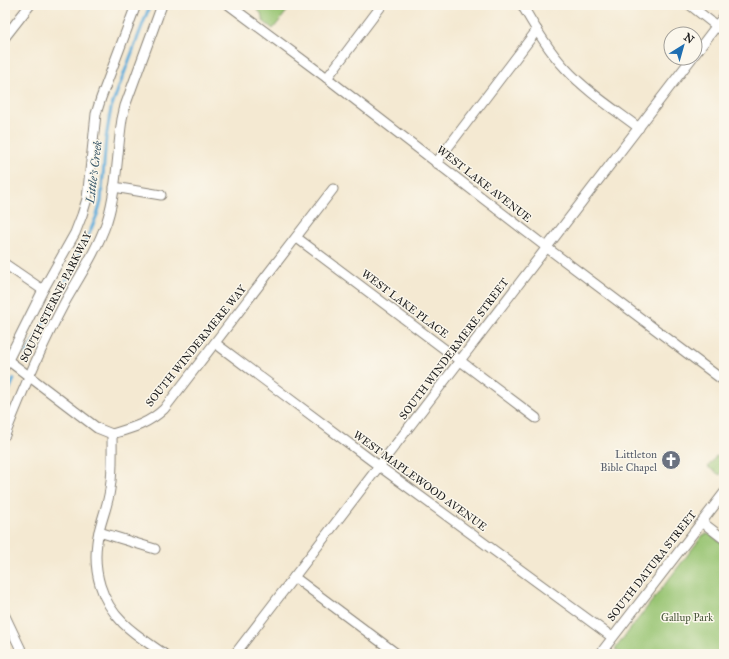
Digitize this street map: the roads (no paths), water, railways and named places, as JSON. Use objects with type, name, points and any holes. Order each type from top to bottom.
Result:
[{"type":"street","points":[[5,37],[30,5]]},
{"type":"street","name":"SOUTH STERNE PARKWAY","points":[[6,362],[75,232],[82,215],[86,199],[96,114],[136,5]]},
{"type":"street","name":"SOUTH STERNE PARKWAY","points":[[5,435],[29,377],[66,302],[98,243],[112,205],[122,119],[125,106],[162,5]]},
{"type":"street","name":"WEST LAKE AVENUE","points":[[229,5],[724,381]]},
{"type":"street","points":[[326,78],[382,5]]},
{"type":"street","points":[[522,5],[556,58],[566,69],[582,85],[639,128]]},
{"type":"street","points":[[690,5],[724,32]]},
{"type":"street","points":[[703,43],[724,16]]},
{"type":"street","points":[[436,162],[537,30]]},
{"type":"street","name":"SOUTH WINDERMERE STREET","points":[[235,654],[686,66]]},
{"type":"street","points":[[114,187],[161,195]]},
{"type":"street","name":"SOUTH WINDERMERE WAY","points":[[112,434],[142,424],[155,417],[164,409],[297,238],[333,189]]},
{"type":"street","name":"WEST LAKE PLACE","points":[[297,238],[536,418]]},
{"type":"street","points":[[5,264],[43,290]]},
{"type":"street","name":"WEST MAPLEWOOD AVENUE","points":[[216,343],[379,466],[612,637]]},
{"type":"street","points":[[6,362],[29,377],[97,428],[112,434],[112,477],[99,532],[96,560],[96,568],[101,590],[106,601],[123,623],[164,654]]},
{"type":"street","name":"SOUTH DATURA STREET","points":[[600,654],[724,493]]},
{"type":"street","points":[[702,522],[724,539]]},
{"type":"street","points":[[99,532],[155,548]]},
{"type":"street","points":[[294,577],[398,654]]},
{"type":"street","points":[[5,616],[22,654]]},
{"type":"waterway","name":"Little's Creek","points":[[26,355],[66,281],[97,215],[101,202],[106,138],[111,108],[150,5]]},
{"type":"waterway","name":"Little's Creek","points":[[5,400],[14,379]]},
{"type":"waterway","name":"Little's Creek","points":[[5,645],[9,654]]},
{"type":"place","name":"Littleton Bible Chapel","points":[[671,460]]},
{"type":"park label","name":"Gallup Park","points":[[687,617]]}]
